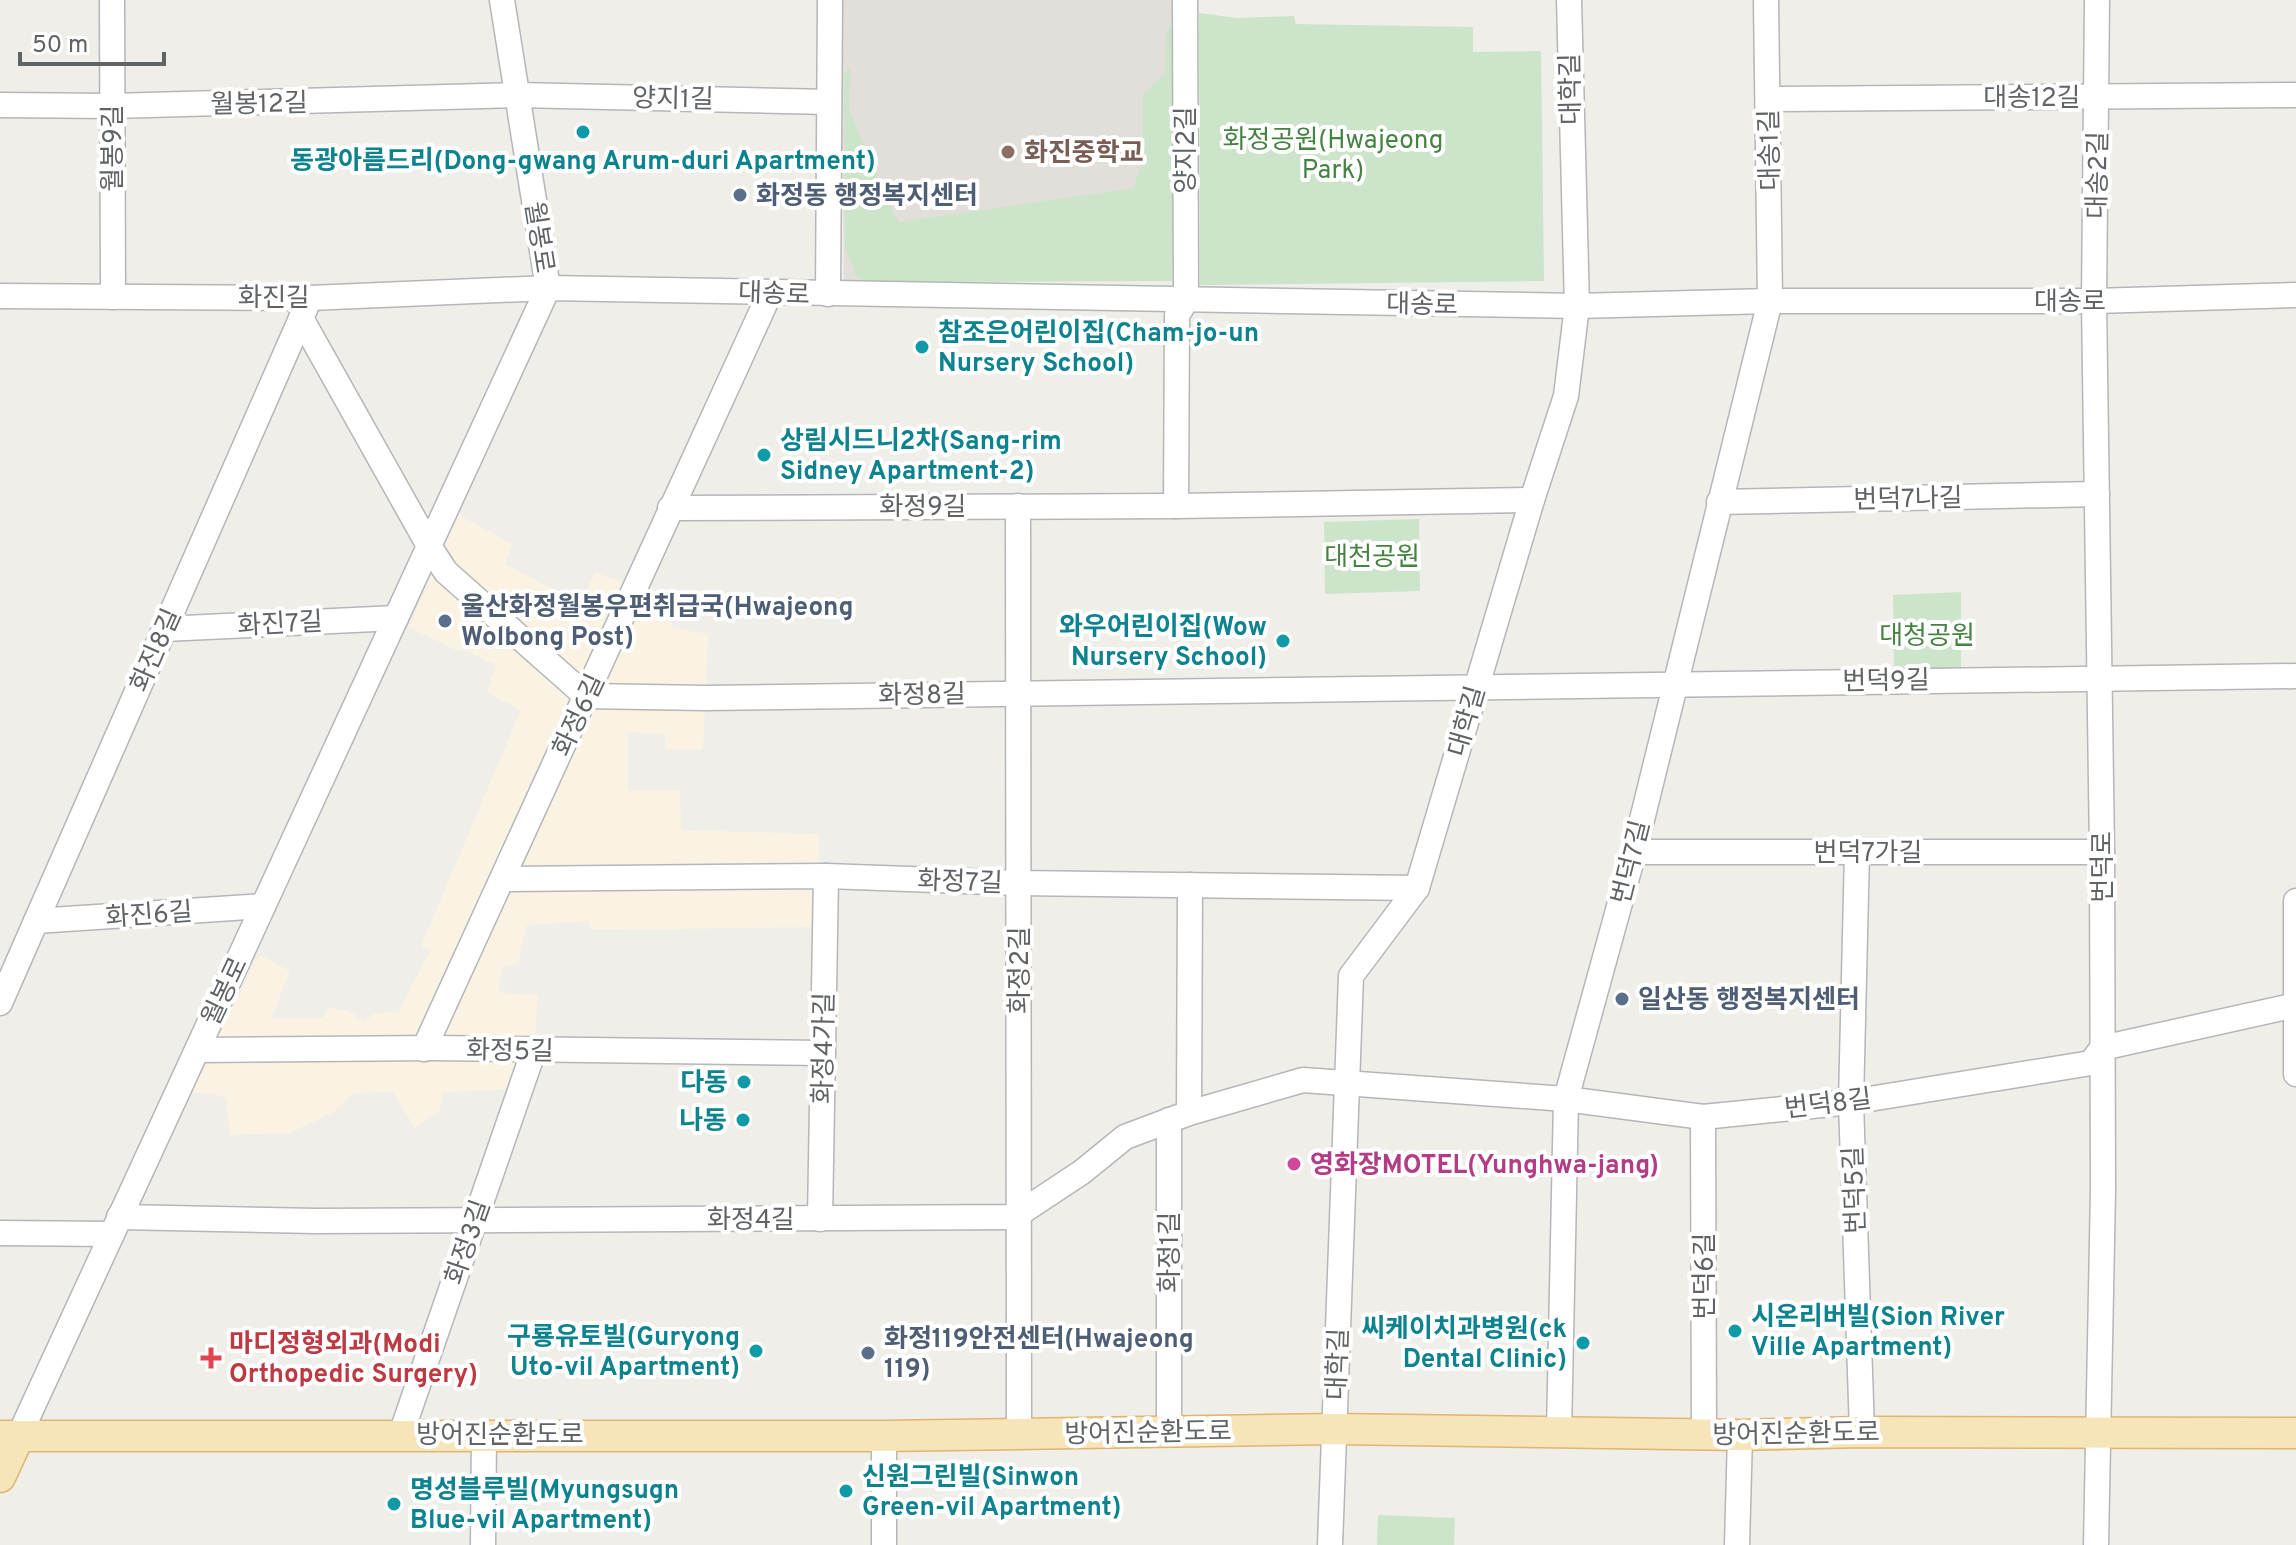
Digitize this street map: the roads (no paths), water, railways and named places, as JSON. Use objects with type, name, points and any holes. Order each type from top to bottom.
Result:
[{"type":"main road","name":"방어진순환도로","points":[[9,1436],[884,1436],[1335,1429],[1740,1435],[1862,1432],[2296,1433]]},
{"type":"main road","points":[[0,1477],[9,1436]]},
{"type":"street","name":"월봉9길","points":[[112,0],[113,297]]},
{"type":"street","name":"월봉로","points":[[9,1436],[116,1226],[548,288],[502,0]]},
{"type":"street","points":[[828,294],[830,0]]},
{"type":"street","name":"양지2길","points":[[1185,0],[1186,301]]},
{"type":"street","name":"대학길","points":[[1330,1545],[1351,976],[1417,888],[1566,396],[1577,306],[1569,0]]},
{"type":"street","name":"대송1길","points":[[1766,0],[1770,301]]},
{"type":"street","name":"대송2길","points":[[2094,301],[2097,0]]},
{"type":"street","name":"월봉12길","points":[[0,105],[112,106],[517,95]]},
{"type":"street","name":"양지1길","points":[[517,95],[829,102]]},
{"type":"street","name":"대송12길","points":[[1768,99],[2296,95]]},
{"type":"street","name":"대송로","points":[[548,288],[1577,306],[1770,301],[2094,301],[2296,295]]},
{"type":"street","name":"화진길","points":[[0,296],[113,297],[306,308],[548,288]]},
{"type":"street","name":"화정6길","points":[[424,1049],[770,293]]},
{"type":"street","points":[[1176,506],[1177,315],[1186,301]]},
{"type":"street","name":"번덕7길","points":[[1559,1432],[1566,1099],[1634,852],[1770,301]]},
{"type":"street","name":"번덕로","points":[[2094,301],[2102,852],[2103,1190],[2096,1545]]},
{"type":"street","points":[[306,308],[429,546],[446,572],[586,696]]},
{"type":"street","name":"화진8길","points":[[0,1003],[306,308]]},
{"type":"street","name":"번덕7나길","points":[[1719,502],[2097,494]]},
{"type":"street","name":"화정9길","points":[[670,508],[1176,506],[1532,500]]},
{"type":"street","name":"화정2길","points":[[1018,506],[1019,1433]]},
{"type":"street","name":"화진7길","points":[[164,629],[396,618]]},
{"type":"street","name":"번덕9길","points":[[1476,687],[2296,676]]},
{"type":"street","name":"화정8길","points":[[586,696],[705,698],[1476,687]]},
{"type":"street","name":"번덕7가길","points":[[1634,852],[2102,852]]},
{"type":"street","name":"번덕5길","points":[[1857,852],[1851,1102],[1862,1432]]},
{"type":"street","name":"화정7길","points":[[503,879],[826,876],[1018,883],[1417,888]]},
{"type":"street","name":"화정4가길","points":[[820,1219],[826,876]]},
{"type":"street","name":"화정1길","points":[[1169,1431],[1190,885]]},
{"type":"street","points":[[2296,901],[2296,1074]]},
{"type":"street","name":"화진6길","points":[[36,921],[263,906]]},
{"type":"street","name":"번덕8길","points":[[1347,1082],[1566,1099],[1703,1117],[1851,1102],[2091,1063],[2102,1048],[2296,1005]]},
{"type":"street","name":"화정5길","points":[[197,1050],[823,1053]]},
{"type":"street","name":"화정3길","points":[[401,1434],[534,1050]]},
{"type":"street","name":"화정4길","points":[[0,1233],[116,1226],[316,1221],[1014,1217],[1082,1172],[1125,1137],[1179,1117],[1303,1080],[1347,1082]]},
{"type":"street","name":"번덕6길","points":[[1703,1117],[1704,1434]]},
{"type":"street","points":[[483,1545],[484,1434]]},
{"type":"street","points":[[1737,1545],[1740,1435]]},
{"type":"street","points":[[884,1436],[884,1545]]},
{"type":"place","name":"동광아름드리(Dong-gwang Arum-duri Apartment)","points":[[583,132]]},
{"type":"place","name":"화진중학교","points":[[1008,152]]},
{"type":"place","name":"화정동 행정복지센터","points":[[740,195]]},
{"type":"place","name":"참조은어린이집(Cham-jo-un Nursery School)","points":[[922,347]]},
{"type":"place","name":"상림시드니2차(Sang-rim Sidney Apartment-2)","points":[[764,455]]},
{"type":"place","name":"울산화정월봉우편취급국(Hwajeong Wolbong Post)","points":[[445,621]]},
{"type":"place","name":"와우어린이집(Wow Nursery School)","points":[[1283,641]]},
{"type":"place","name":"일산동 행정복지센터","points":[[1622,999]]},
{"type":"place","name":"다동","points":[[744,1082]]},
{"type":"place","name":"나동","points":[[743,1120]]},
{"type":"place","name":"영화장MOTEL(Yunghwa-jang)","points":[[1294,1164]]},
{"type":"place","name":"시온리버빌(Sion River Ville Apartment)","points":[[1735,1331]]},
{"type":"place","name":"씨케이치과병원(ck Dental Clinic)","points":[[1583,1343]]},
{"type":"place","name":"구룡유토빌(Guryong Uto-vil Apartment)","points":[[756,1351]]},
{"type":"place","name":"화정119안전센터(Hwajeong 119)","points":[[868,1353]]},
{"type":"place","name":"마디정형외과(Modi Orthopedic Surgery)","points":[[211,1358]]},
{"type":"place","name":"신원그린빌(Sinwon Green-vil Apartment)","points":[[846,1491]]},
{"type":"place","name":"명성블루빌(Myungsugn Blue-vil Apartment)","points":[[394,1504]]},
{"type":"park label","name":"화정공원(Hwajeong Park)","points":[[1333,154]]},
{"type":"park label","name":"대천공원","points":[[1372,556]]},
{"type":"park label","name":"대청공원","points":[[1927,635]]}]
